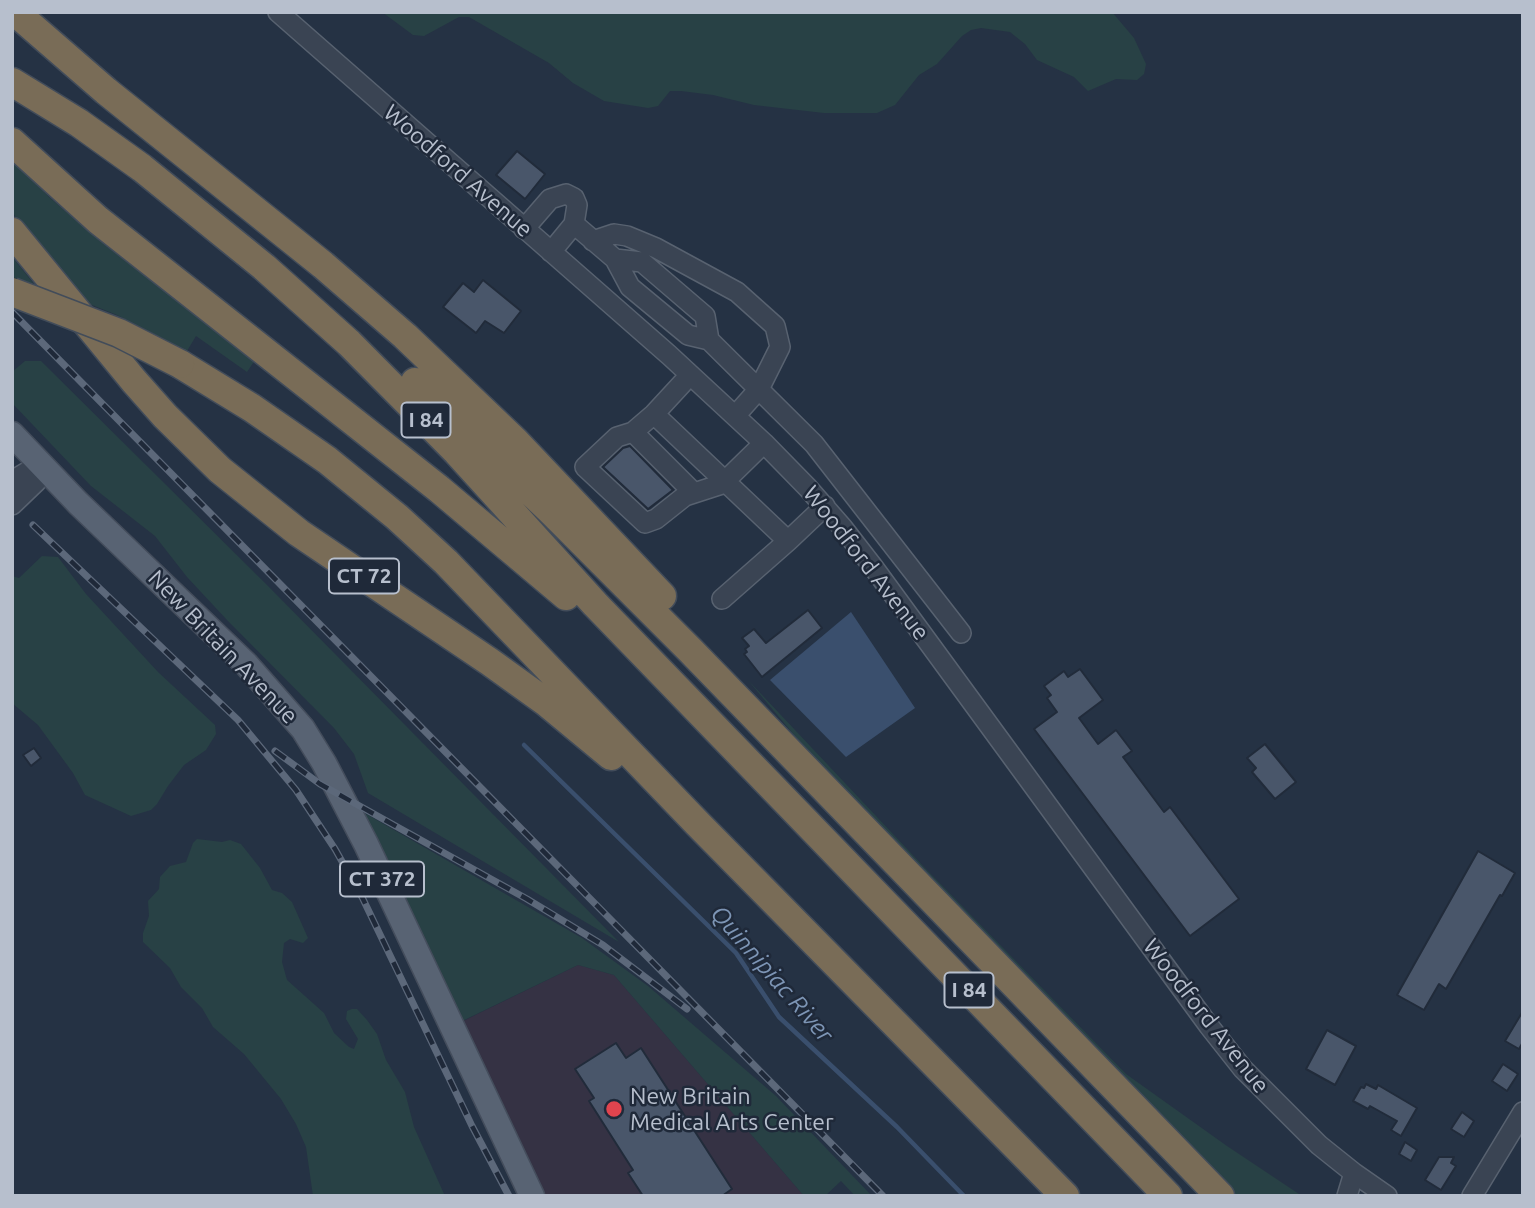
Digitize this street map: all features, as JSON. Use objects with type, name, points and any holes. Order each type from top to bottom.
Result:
[{"type":"highway","points":[[15,12],[116,99],[323,265],[469,395],[559,485],[659,593],[793,755]]},
{"type":"highway","name":"I 84","points":[[12,82],[110,145],[215,225],[309,306],[411,403],[577,585],[1168,1196]]},
{"type":"highway","points":[[12,142],[108,229],[439,489],[526,561],[579,608],[710,735],[771,785]]},
{"type":"highway","points":[[215,225],[253,248],[300,283],[404,373],[574,534],[793,755],[1220,1196]]},
{"type":"highway","name":"CT 72","points":[[12,232],[134,382],[220,470],[299,533],[464,643],[547,703],[753,880]]},
{"type":"highway","points":[[12,292],[119,333],[180,364],[297,439],[397,517],[487,603],[753,880],[1065,1196]]},
{"type":"main road","name":"New Britain Avenue","points":[[12,435],[43,469],[246,664],[303,729],[366,844],[532,1196]]},
{"type":"street","name":"Woodford Avenue","points":[[278,12],[690,375],[764,443],[825,506],[874,568],[1243,1069],[1319,1145],[1387,1196]]},
{"type":"street","points":[[524,229],[550,199],[566,194],[574,198],[577,205],[573,224],[551,252]]},
{"type":"street","points":[[573,224],[615,259],[631,287],[688,335],[709,340],[814,444],[961,633]]},
{"type":"street","points":[[593,241],[614,234],[627,236],[656,248],[737,292],[775,326],[780,347],[758,389],[734,416]]},
{"type":"street","points":[[690,375],[654,414],[633,432],[617,437],[584,467],[645,523],[656,519],[685,496],[722,484],[764,443]]},
{"type":"street","points":[[654,414],[788,541]]},
{"type":"street","points":[[633,432],[694,493]]},
{"type":"street","points":[[12,481],[27,472],[43,469]]},
{"type":"street","points":[[12,505],[36,482],[43,469]]},
{"type":"street","points":[[722,599],[825,506]]},
{"type":"street","points":[[1472,1196],[1523,1112]]},
{"type":"street","points":[[1347,1196],[1354,1173]]},
{"type":"shaded area","name":"New Britain Medical Arts Center","points":[[578,965],[614,975],[804,1196],[541,1196],[457,1024]]},
{"type":"green space","points":[[382,12],[1112,12],[1134,38],[1146,64],[1144,74],[1137,80],[1116,79],[1088,91],[1074,77],[1037,60],[1025,44],[1010,32],[981,28],[962,36],[937,64],[919,75],[895,105],[877,113],[824,113],[754,105],[681,91],[670,91],[658,106],[648,108],[604,101],[573,83],[549,63],[469,17],[459,17],[424,36],[413,35]]},
{"type":"green space","points":[[12,159],[49,197],[105,245],[255,360],[247,372],[196,336],[187,351],[117,315],[77,299],[12,212]]},
{"type":"green space","points":[[13,258],[34,284],[12,277]]},
{"type":"green space","points":[[25,361],[41,361],[268,586],[619,942],[368,793],[354,754],[334,728],[227,620],[187,577],[155,536],[91,486],[12,403],[12,372]]},
{"type":"green space","points":[[42,556],[58,557],[86,594],[158,672],[215,725],[216,734],[206,750],[184,765],[151,810],[131,816],[85,795],[73,773],[38,725],[12,703],[12,576],[19,578]]},
{"type":"green space","points":[[747,679],[924,867],[1126,1074],[1302,1196],[1236,1196],[831,779]]},
{"type":"green space","points":[[361,811],[582,938],[648,986],[776,1096],[872,1196],[855,1196],[841,1181],[825,1196],[804,1196],[614,975],[578,965],[456,1024]]},
{"type":"green space","points":[[197,839],[222,842],[230,840],[241,844],[260,868],[272,890],[282,893],[292,902],[308,938],[303,943],[290,939],[284,943],[282,962],[287,980],[324,1013],[334,1033],[349,1047],[354,1049],[358,1039],[346,1019],[347,1011],[357,1009],[367,1020],[377,1034],[386,1060],[405,1092],[414,1127],[445,1196],[313,1196],[306,1147],[281,1099],[244,1054],[213,1027],[202,1008],[181,987],[170,968],[143,942],[149,916],[148,901],[159,889],[160,877],[170,866],[186,862]]},
{"type":"water","points":[[851,612],[915,708],[846,757],[770,680]]},
{"type":"building","points":[[517,151],[545,174],[525,199],[496,175]]},
{"type":"building","points":[[483,280],[521,311],[504,333],[485,321],[476,333],[443,307],[463,283],[474,292]]},
{"type":"building","points":[[630,446],[673,490],[648,509],[603,467],[623,448]]},
{"type":"building","points":[[808,610],[822,628],[762,677],[744,654],[749,646],[742,638],[754,629],[766,643]]},
{"type":"building","points":[[1080,669],[1103,700],[1079,718],[1098,744],[1116,730],[1132,751],[1123,757],[1164,812],[1170,807],[1239,899],[1190,936],[1034,729],[1057,712],[1047,698],[1051,695],[1044,686],[1064,671],[1068,677]]},
{"type":"building","points":[[1265,744],[1296,782],[1275,799],[1252,772],[1256,768],[1247,758]]},
{"type":"building","points":[[34,748],[41,758],[31,766],[23,755]]},
{"type":"building","points":[[1478,851],[1515,873],[1446,989],[1439,984],[1424,1010],[1397,995]]},
{"type":"building","points":[[1523,1011],[1523,1042],[1519,1049],[1505,1041]]},
{"type":"building","points":[[1327,1030],[1356,1046],[1335,1085],[1306,1069]]},
{"type":"building","points":[[616,1043],[626,1058],[641,1048],[732,1189],[722,1196],[643,1196],[628,1173],[633,1170],[589,1101],[594,1098],[575,1069]]},
{"type":"building","points":[[1503,1064],[1518,1074],[1507,1091],[1492,1081]]},
{"type":"building","points":[[1366,1084],[1376,1089],[1378,1085],[1417,1108],[1401,1136],[1391,1130],[1397,1121],[1370,1106],[1368,1109],[1353,1101],[1361,1087],[1364,1088]]},
{"type":"building","points":[[1462,1112],[1474,1121],[1464,1137],[1451,1129]]},
{"type":"building","points":[[1405,1142],[1417,1150],[1411,1161],[1399,1154]]},
{"type":"building","points":[[1439,1157],[1454,1157],[1451,1163],[1456,1166],[1441,1190],[1425,1180]]},
{"type":"waterway","name":"Quinnipiac River","points":[[524,745],[736,953],[779,1017],[897,1127],[964,1196]]},
{"type":"railway","points":[[12,312],[883,1196]]},
{"type":"railway","points":[[33,525],[238,720],[296,790],[335,849],[362,897],[472,1126],[509,1196]]},
{"type":"railway","points":[[275,751],[320,784],[527,899],[603,945],[687,1009]]},
{"type":"place","name":"New Britain Medical Arts Center","points":[[614,1109]]}]
